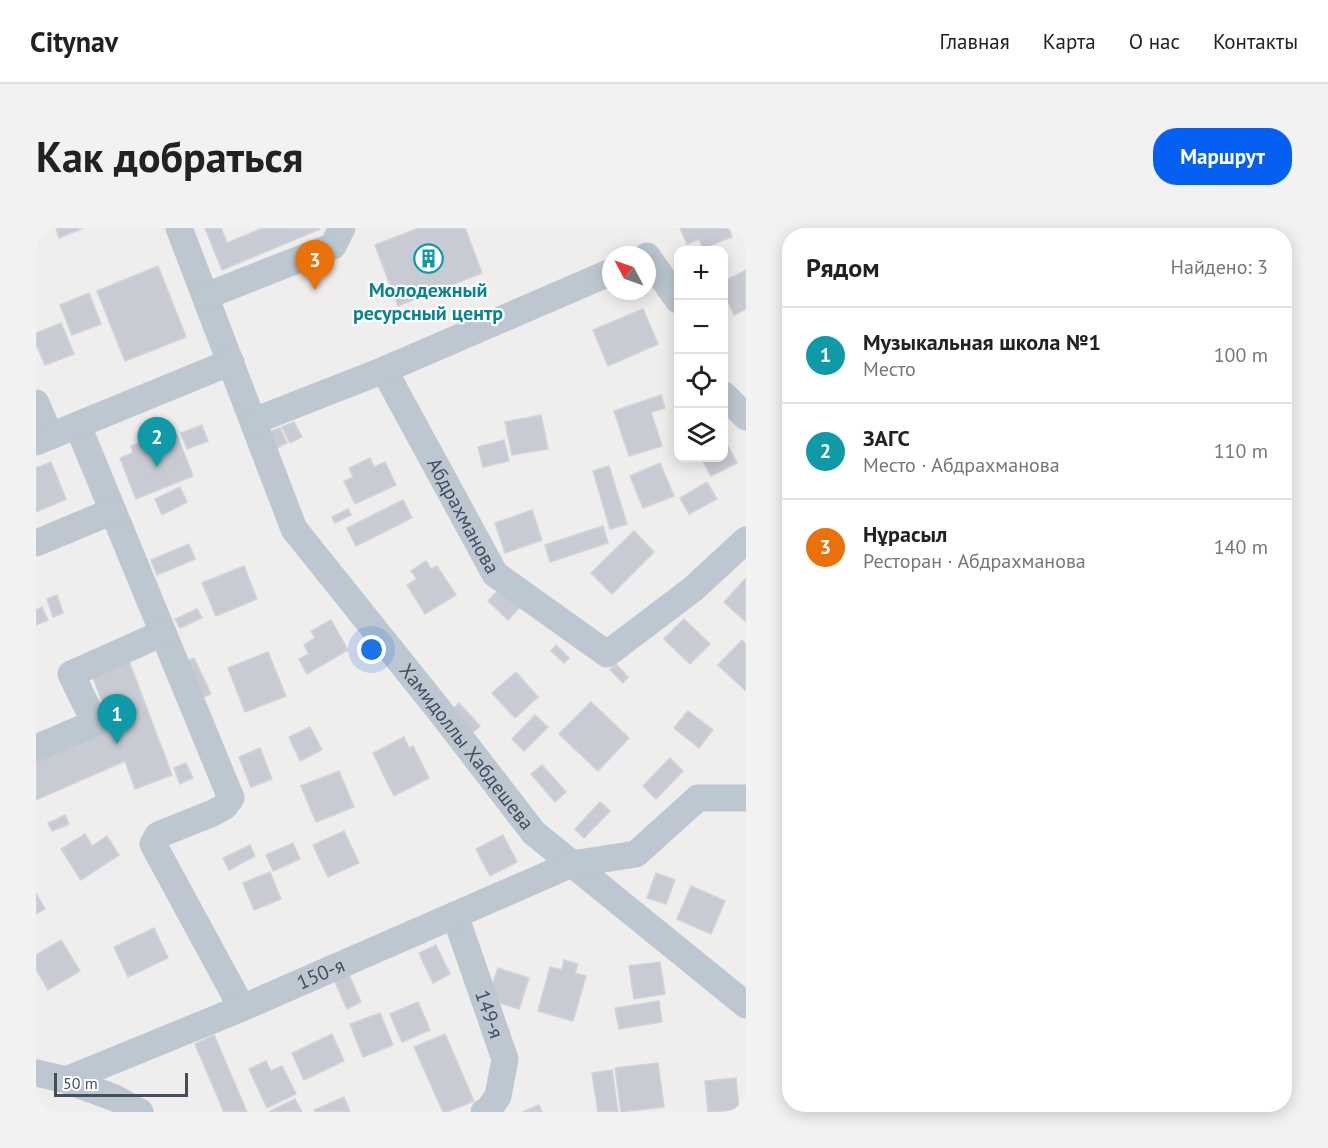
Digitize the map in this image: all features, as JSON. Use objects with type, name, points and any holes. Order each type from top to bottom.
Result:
[{"type":"street","name":"Хамидоллы Хабдешева","points":[[179,228],[294,529],[534,832],[746,1005]]},
{"type":"street","points":[[206,296],[333,246],[342,228]]},
{"type":"street","points":[[656,269],[674,294]]},
{"type":"street","points":[[254,421],[384,370],[602,276]]},
{"type":"street","points":[[36,403],[43,439],[231,363]]},
{"type":"street","name":"Абдрахманова","points":[[384,370],[495,574],[607,654],[693,589],[746,540]]},
{"type":"street","points":[[728,400],[746,417]]},
{"type":"street","points":[[78,426],[231,798],[224,807],[213,813],[158,835],[153,844],[242,1008]]},
{"type":"street","points":[[36,543],[113,511]]},
{"type":"street","points":[[36,748],[95,723],[71,674],[163,633]]},
{"type":"street","name":"150-я","points":[[66,1080],[242,1008],[572,864],[636,855],[698,798],[746,798]]},
{"type":"street","name":"149-я","points":[[455,915],[505,1059],[498,1096],[484,1112]]},
{"type":"street","points":[[36,1073],[66,1080],[115,1098],[140,1112]]},
{"type":"building","points":[[56,228],[83,228],[59,238]]},
{"type":"building","points":[[205,228],[221,228],[227,243],[263,228],[320,229],[222,270]]},
{"type":"building","name":"Молодежный ресурсный центр","points":[[419,228],[465,228],[482,273],[398,306],[375,245]]},
{"type":"building","points":[[680,228],[729,228],[732,237],[708,246],[702,246],[699,239],[687,244]]},
{"type":"building","points":[[158,266],[186,337],[125,361],[97,291]]},
{"type":"building","points":[[746,270],[746,309],[734,315],[728,302],[728,279]]},
{"type":"building","points":[[89,293],[101,324],[72,335],[60,305]]},
{"type":"building","points":[[643,309],[658,344],[608,366],[593,330]]},
{"type":"building","points":[[61,323],[74,354],[45,365],[36,344],[36,333]]},
{"type":"building","points":[[661,395],[665,408],[651,412],[662,446],[629,456],[614,411]]},
{"type":"building","points":[[541,415],[548,449],[512,455],[505,422]]},
{"type":"building","points":[[294,422],[302,437],[290,443],[282,427]]},
{"type":"building","points":[[202,425],[208,441],[187,449],[181,433]]},
{"type":"building","points":[[280,428],[287,443],[277,448],[269,432]]},
{"type":"building","points":[[177,435],[193,476],[136,499],[120,458],[133,453],[131,446],[146,440],[149,446]]},
{"type":"building","points":[[504,440],[509,461],[483,467],[478,447]]},
{"type":"building","points":[[728,446],[737,463],[711,476],[704,462],[728,462]]},
{"type":"building","points":[[370,458],[374,467],[385,462],[396,485],[355,504],[344,481],[353,477],[349,468]]},
{"type":"building","points":[[51,462],[66,499],[36,512],[36,468]]},
{"type":"building","points":[[660,463],[674,496],[643,508],[630,476]]},
{"type":"building","points":[[609,466],[627,524],[610,529],[593,471]]},
{"type":"building","points":[[707,482],[717,499],[689,514],[680,498]]},
{"type":"building","points":[[180,487],[187,502],[162,515],[155,499]]},
{"type":"building","points":[[403,500],[412,518],[356,546],[347,528]]},
{"type":"building","points":[[348,509],[351,515],[335,523],[332,517]]},
{"type":"building","points":[[532,510],[542,540],[505,553],[495,523]]},
{"type":"building","points":[[603,526],[608,543],[550,562],[545,545]]},
{"type":"building","points":[[634,531],[654,552],[612,594],[591,573]]},
{"type":"building","points":[[189,544],[195,559],[157,575],[151,560]]},
{"type":"building","points":[[426,561],[431,569],[437,566],[456,595],[425,614],[407,585],[417,579],[411,571]]},
{"type":"building","points":[[244,566],[257,599],[216,616],[202,583]]},
{"type":"building","points":[[746,578],[746,622],[724,602]]},
{"type":"building","points":[[499,589],[519,608],[508,620],[488,601]]},
{"type":"building","points":[[57,595],[63,613],[53,617],[47,599]]},
{"type":"building","points":[[42,607],[48,620],[36,625],[36,610]]},
{"type":"building","points":[[197,609],[202,618],[180,628],[175,619]]},
{"type":"building","points":[[684,619],[710,644],[690,664],[664,639]]},
{"type":"building","points":[[331,620],[348,650],[307,674],[299,659],[309,654],[304,645],[315,638],[311,631]]},
{"type":"building","points":[[742,640],[746,644],[746,691],[718,665]]},
{"type":"building","points":[[556,645],[569,658],[564,663],[551,651]]},
{"type":"building","points":[[268,652],[286,696],[245,712],[228,668]]},
{"type":"building","points":[[194,658],[211,694],[198,700],[181,664]]},
{"type":"building","points":[[129,661],[172,775],[135,789],[125,761],[36,800],[36,760],[112,728],[92,675]]},
{"type":"building","points":[[616,664],[628,677],[623,683],[610,670]]},
{"type":"building","points":[[516,672],[538,697],[515,718],[492,693]]},
{"type":"building","points":[[591,702],[629,738],[598,771],[559,734]]},
{"type":"building","points":[[459,703],[480,726],[472,733],[451,711]]},
{"type":"building","points":[[688,711],[713,730],[699,748],[674,728]]},
{"type":"building","points":[[535,715],[548,727],[524,751],[512,739]]},
{"type":"building","points":[[310,727],[322,750],[300,761],[289,737]]},
{"type":"building","points":[[404,737],[409,748],[413,746],[429,778],[394,796],[373,753]]},
{"type":"building","points":[[260,748],[272,779],[251,787],[239,757]]},
{"type":"building","points":[[670,758],[683,771],[656,799],[643,786]]},
{"type":"building","points":[[186,763],[193,778],[180,784],[174,768]]},
{"type":"building","points":[[542,765],[566,792],[555,802],[531,774]]},
{"type":"building","points":[[339,771],[354,807],[316,822],[301,786]]},
{"type":"building","points":[[600,802],[610,811],[584,838],[575,829]]},
{"type":"building","points":[[65,815],[69,824],[52,831],[48,823]]},
{"type":"building","points":[[344,831],[359,863],[328,877],[313,845]]},
{"type":"building","points":[[85,834],[92,846],[107,836],[119,855],[81,880],[61,849]]},
{"type":"building","points":[[503,835],[517,862],[490,876],[476,849]]},
{"type":"building","points":[[293,843],[300,859],[273,871],[266,855]]},
{"type":"building","points":[[250,845],[255,856],[229,870],[223,858]]},
{"type":"building","points":[[270,872],[281,899],[254,910],[243,883]]},
{"type":"building","points":[[656,873],[675,880],[666,904],[647,898]]},
{"type":"building","points":[[691,886],[725,901],[711,934],[677,919]]},
{"type":"building","points":[[36,893],[45,909],[36,914]]},
{"type":"building","points":[[154,928],[168,958],[128,977],[114,947]]},
{"type":"building","points":[[61,940],[80,971],[48,990],[36,969],[36,955]]},
{"type":"building","points":[[436,945],[450,974],[433,983],[419,953]]},
{"type":"building","points":[[564,960],[578,964],[575,973],[586,976],[573,1021],[538,1011],[550,967],[562,970]]},
{"type":"building","points":[[660,962],[665,994],[634,999],[629,966]]},
{"type":"building","points":[[498,968],[529,978],[519,1009],[488,999]]},
{"type":"building","points":[[349,975],[361,1002],[347,1009],[335,982]]},
{"type":"building","points":[[659,1001],[662,1022],[619,1029],[615,1008]]},
{"type":"building","points":[[418,1002],[430,1030],[402,1042],[390,1014]]},
{"type":"building","points":[[380,1013],[393,1045],[363,1057],[350,1024]]},
{"type":"building","points":[[332,1034],[344,1061],[304,1080],[292,1053]]},
{"type":"building","points":[[445,1034],[474,1101],[443,1112],[414,1047]]},
{"type":"building","points":[[214,1035],[247,1112],[224,1112],[195,1044]]},
{"type":"building","points":[[266,1061],[271,1071],[282,1066],[296,1094],[267,1108],[249,1069]]},
{"type":"building","points":[[658,1063],[664,1107],[621,1112],[615,1068]]},
{"type":"building","points":[[612,1070],[618,1112],[598,1112],[592,1073]]},
{"type":"building","points":[[736,1078],[739,1110],[708,1112],[705,1081]]},
{"type":"building","points":[[344,1097],[350,1112],[315,1112],[314,1110]]},
{"type":"building","points":[[295,1099],[302,1112],[270,1112],[270,1111]]},
{"type":"building","points":[[539,1105],[542,1112],[523,1112]]},
{"type":"place","name":"Молодежный ресурсный центр","points":[[428,259]]},
{"type":"place","name":"Нұрасыл","points":[[315,290]]},
{"type":"place","name":"ЗАГС","points":[[157,467]]},
{"type":"place","name":"Музыкальная школа №1","points":[[117,744]]}]
